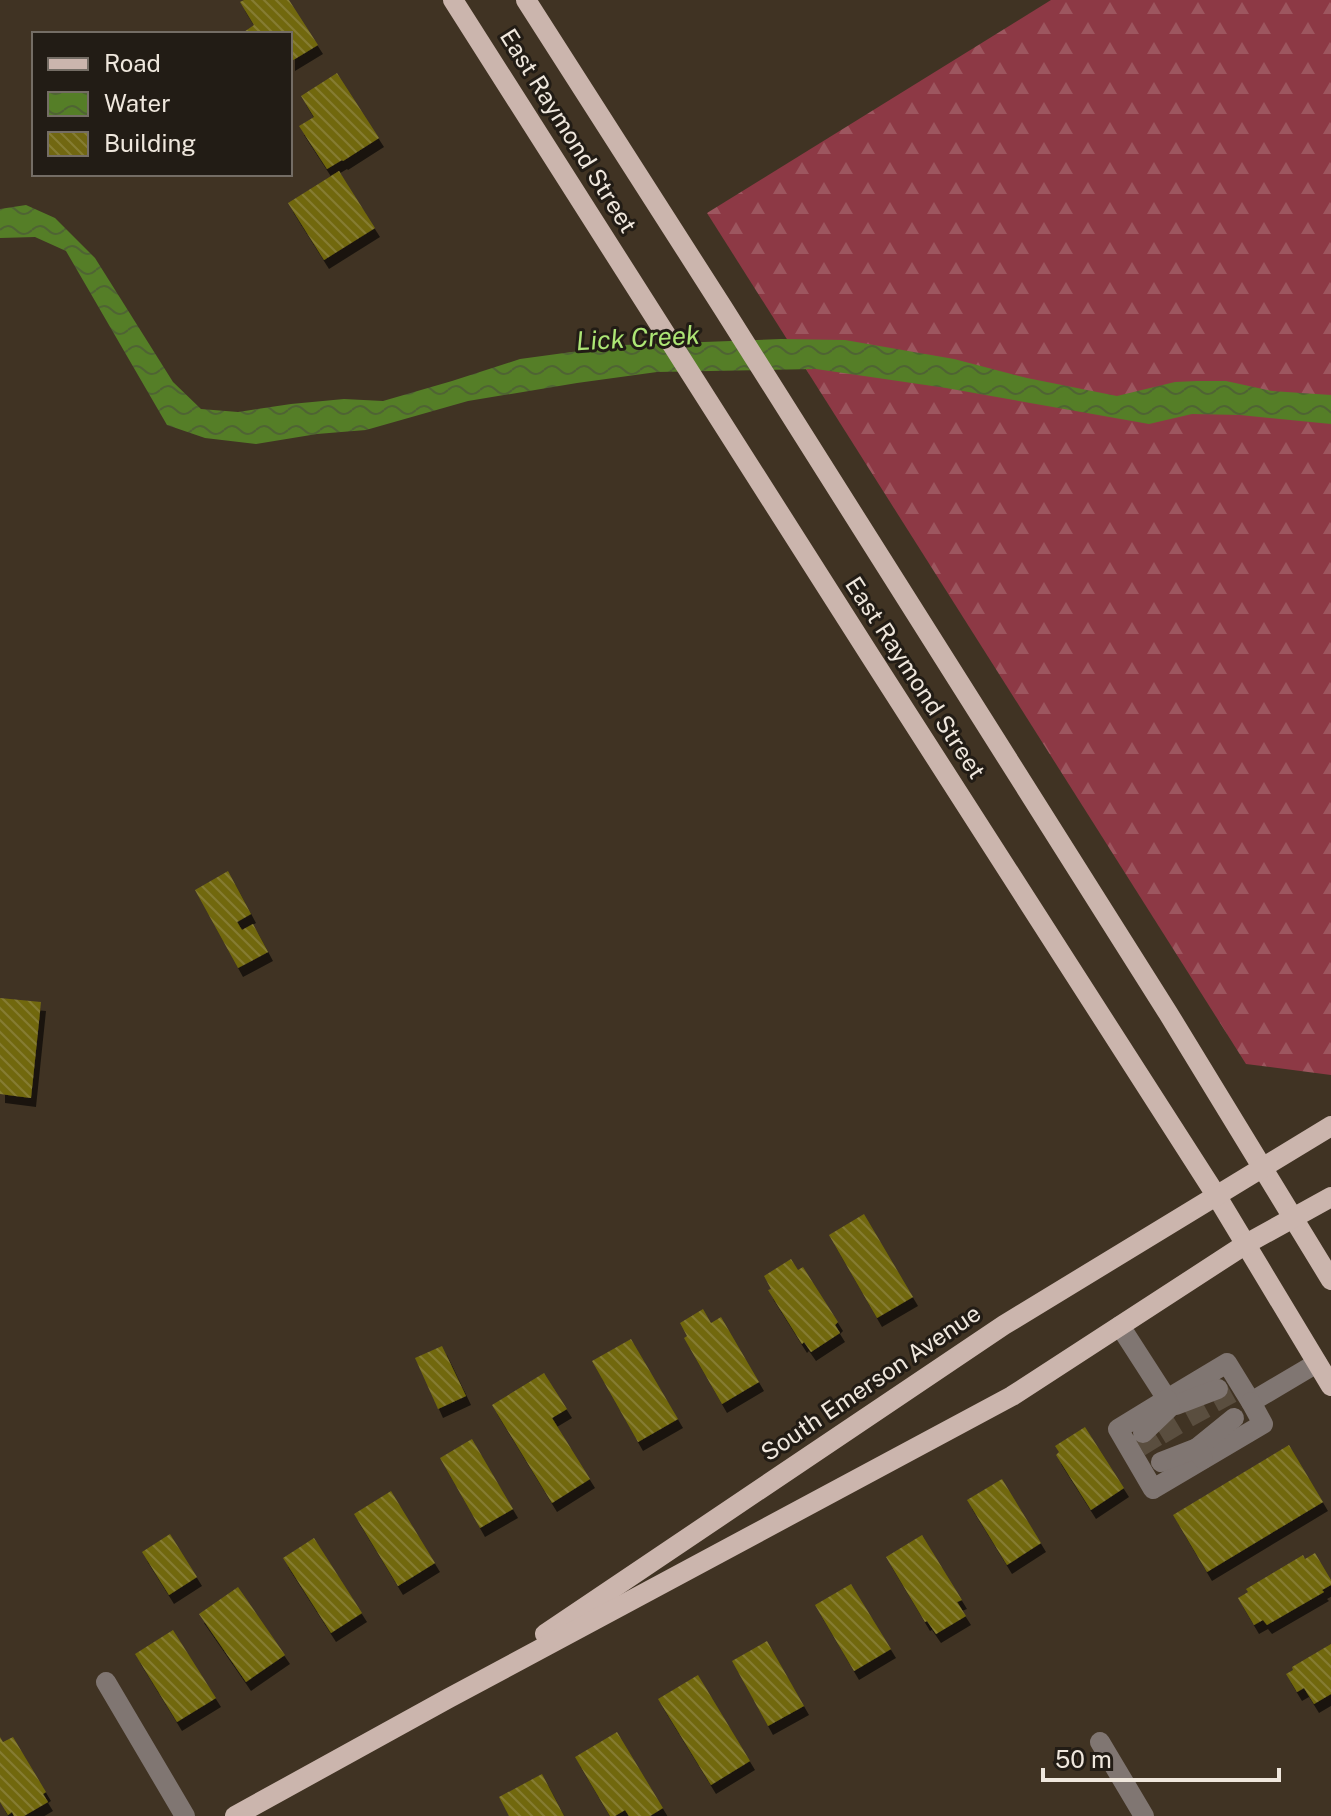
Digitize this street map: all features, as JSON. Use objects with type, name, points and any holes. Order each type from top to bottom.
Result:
[{"type":"main road","name":"East Raymond Street","points":[[453,0],[1216,1195],[1331,1386]]},
{"type":"main road","name":"East Raymond Street","points":[[526,0],[1168,1013],[1331,1280]]},
{"type":"main road","name":"South Emerson Avenue","points":[[449,1698],[1004,1325],[1331,1126]]},
{"type":"main road","name":"South Emerson Avenue","points":[[235,1816],[1012,1396],[1246,1244],[1331,1197]]},
{"type":"street","points":[[1120,1326],[1167,1409]]},
{"type":"street","points":[[1143,1433],[1167,1409],[1227,1363],[1263,1424],[1161,1462]]},
{"type":"street","points":[[1251,1402],[1317,1363]]},
{"type":"street","points":[[1218,1389],[1118,1429],[1153,1489],[1197,1447],[1234,1418]]},
{"type":"street","points":[[1167,1409],[1192,1404]]},
{"type":"street","points":[[106,1682],[185,1816]]},
{"type":"street","points":[[1100,1742],[1144,1816]]},
{"type":"green space","points":[[1051,0],[1331,0],[1331,1075],[1246,1064],[707,213]]},
{"type":"water","name":"Lick Creek","points":[[26,205],[55,218],[95,258],[173,382],[201,409],[238,412],[344,399],[383,401],[520,359],[623,345],[781,339],[845,340],[954,359],[1117,396],[1175,382],[1197,381],[1226,381],[1272,391],[1331,395],[1331,424],[1240,415],[1192,414],[1149,424],[946,388],[816,369],[657,372],[468,401],[366,430],[256,444],[205,438],[167,425],[66,251],[35,237],[0,238],[0,209]]},
{"type":"building","points":[[289,0],[318,45],[292,61],[292,32],[244,32],[254,25],[240,2]]},
{"type":"building","points":[[337,73],[379,138],[327,169],[299,126],[314,117],[301,96]]},
{"type":"building","points":[[339,171],[375,228],[324,260],[288,203]]},
{"type":"building","points":[[228,871],[251,914],[237,922],[242,930],[253,924],[268,952],[238,968],[195,890]]},
{"type":"building","points":[[0,998],[41,1002],[31,1098],[0,1094]]},
{"type":"building","points":[[864,1214],[913,1297],[877,1318],[829,1235]]},
{"type":"building","points":[[791,1259],[798,1270],[803,1267],[838,1322],[835,1325],[840,1333],[811,1352],[804,1342],[802,1344],[768,1290],[771,1289],[764,1276]]},
{"type":"building","points":[[703,1309],[711,1323],[721,1317],[759,1382],[722,1404],[684,1338],[687,1336],[680,1323]]},
{"type":"building","points":[[631,1339],[678,1419],[638,1442],[592,1361]]},
{"type":"building","points":[[442,1346],[466,1396],[438,1409],[415,1358]]},
{"type":"building","points":[[544,1373],[567,1409],[552,1418],[590,1479],[552,1503],[492,1405]]},
{"type":"building","points":[[1085,1427],[1124,1488],[1091,1510],[1056,1455],[1059,1452],[1055,1446]]},
{"type":"building","points":[[472,1439],[513,1509],[480,1528],[440,1458]]},
{"type":"building","points":[[1289,1445],[1323,1502],[1207,1572],[1173,1515]]},
{"type":"building","points":[[1002,1479],[1041,1543],[1007,1565],[967,1500]]},
{"type":"building","points":[[391,1491],[435,1563],[398,1586],[354,1514]]},
{"type":"building","points":[[170,1534],[197,1577],[169,1595],[142,1552]]},
{"type":"building","points":[[922,1535],[962,1600],[957,1602],[966,1616],[936,1634],[925,1622],[886,1557]]},
{"type":"building","points":[[314,1538],[362,1613],[331,1633],[283,1558]]},
{"type":"building","points":[[1315,1553],[1331,1585],[1267,1625],[1263,1620],[1254,1625],[1238,1598],[1248,1592],[1246,1589],[1303,1555],[1305,1559]]},
{"type":"building","points":[[851,1584],[891,1649],[854,1671],[815,1605]]},
{"type":"building","points":[[238,1587],[285,1655],[246,1682],[199,1614]]},
{"type":"building","points":[[173,1630],[216,1698],[177,1722],[135,1654]]},
{"type":"building","points":[[767,1641],[804,1706],[768,1726],[732,1661]]},
{"type":"building","points":[[1331,1644],[1331,1694],[1314,1704],[1304,1688],[1297,1692],[1286,1674],[1293,1670],[1292,1667]]},
{"type":"building","points":[[698,1675],[750,1761],[711,1785],[658,1699]]},
{"type":"building","points":[[617,1732],[663,1808],[650,1816],[629,1816],[625,1810],[610,1816],[575,1757]]},
{"type":"building","points":[[0,1737],[3,1742],[13,1737],[46,1792],[43,1794],[48,1802],[24,1816],[14,1816],[12,1812],[8,1815],[0,1802]]},
{"type":"building","points":[[542,1774],[564,1816],[509,1816],[499,1797]]},
{"type":"tunnel","points":[[1218,1389],[1234,1418]]},
{"type":"tunnel","points":[[1192,1404],[1208,1433]]},
{"type":"tunnel","points":[[1164,1421],[1181,1449]]},
{"type":"tunnel","points":[[1143,1433],[1161,1462]]}]
